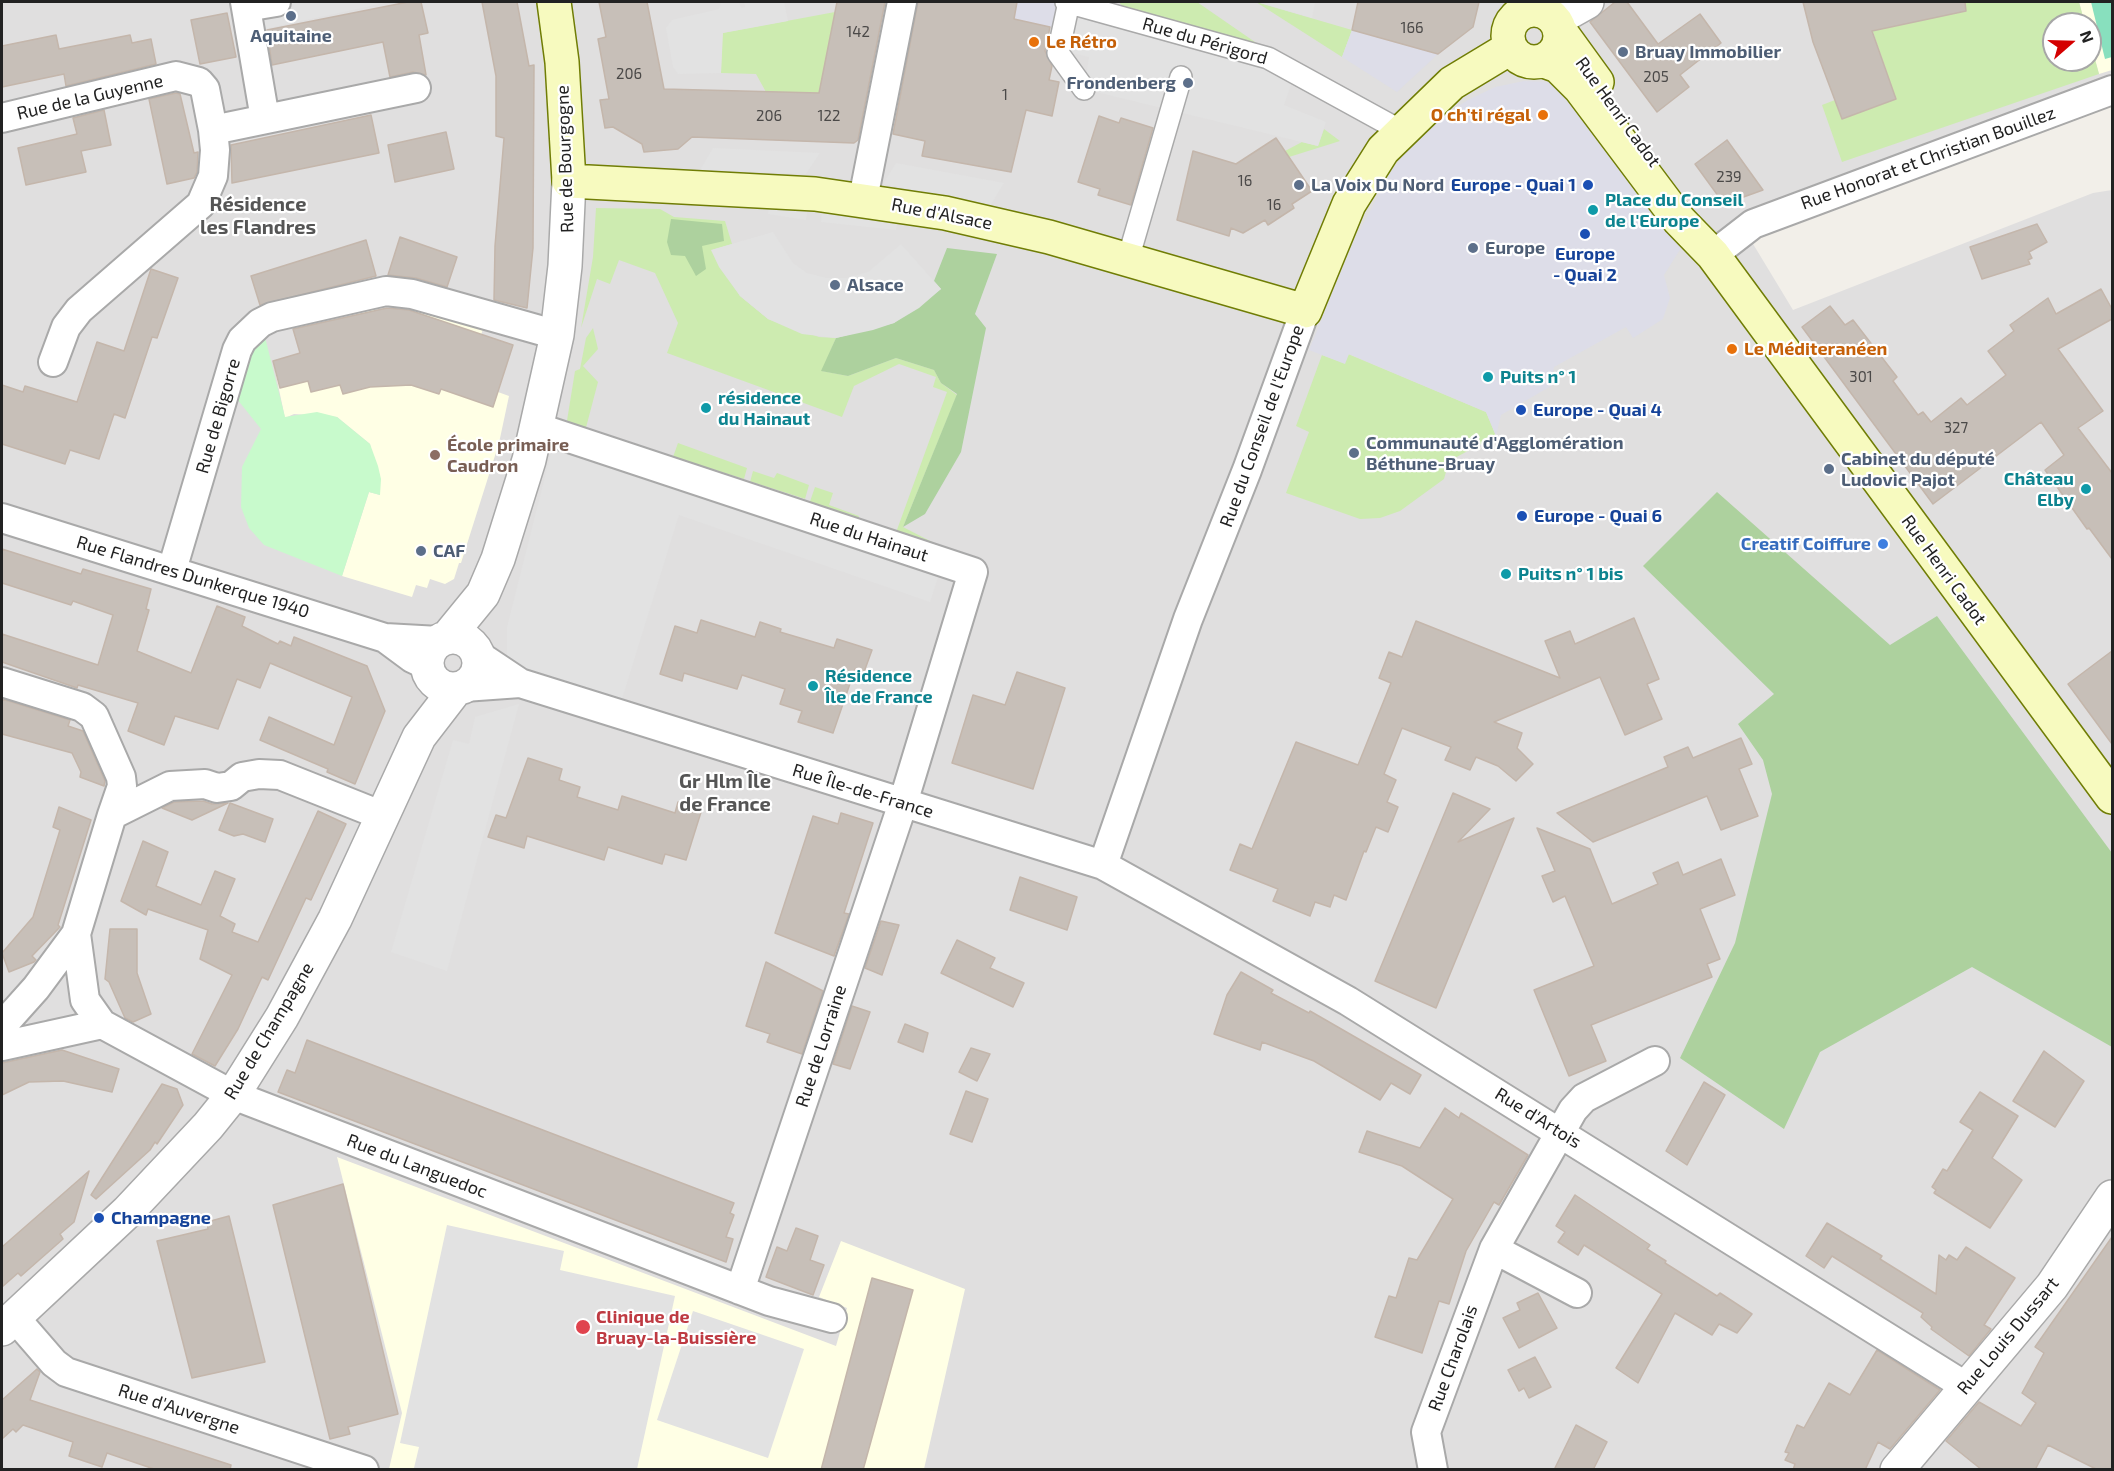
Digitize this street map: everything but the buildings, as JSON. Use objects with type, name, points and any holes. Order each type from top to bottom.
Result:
[{"type":"main road","name":"Rue de Bourgogne","points":[[554,2],[562,62],[569,181]]},
{"type":"main road","points":[[1522,13],[1543,16],[1560,44],[1556,51],[1544,61],[1528,62],[1515,55],[1510,48],[1508,40],[1511,24],[1522,13]]},
{"type":"main road","name":"Rue Henri Cadot","points":[[1543,16],[1696,219],[1713,255]]},
{"type":"main road","name":"Rue du Conseil de l'Europe","points":[[1305,311],[1349,204],[1383,150],[1452,84],[1510,48]]},
{"type":"main road","name":"Rue Henri Cadot","points":[[1544,61],[1558,66],[1580,88],[1680,220],[1713,255],[2112,796]]},
{"type":"main road","name":"Rue d'Alsace","points":[[569,181],[797,192],[865,185],[945,213],[1128,259],[1305,311]]},
{"type":"street","points":[[265,119],[245,4],[276,2]]},
{"type":"street","points":[[865,185],[902,2]]},
{"type":"street","points":[[865,185],[881,165],[913,2]]},
{"type":"street","points":[[1068,2],[1058,53],[1084,89]]},
{"type":"street","name":"Rue du Périgord","points":[[1068,2],[1268,58],[1401,131]]},
{"type":"street","points":[[1543,16],[1587,2]]},
{"type":"street","name":"Rue de la Guyenne","points":[[2,118],[184,76],[199,82],[205,89],[215,150],[213,176],[201,204],[194,214],[79,310],[66,327],[53,362]]},
{"type":"street","points":[[1128,259],[1181,77]]},
{"type":"street","points":[[213,130],[416,88]]},
{"type":"street","name":"Rue Honorat et Christian Bouillez","points":[[1713,255],[1744,229],[1910,163],[2112,90]]},
{"type":"street","name":"Rue de Bourgogne","points":[[449,653],[483,594],[498,559],[516,505],[536,427],[557,335],[566,266],[569,181]]},
{"type":"street","name":"Rue de Bigorre","points":[[172,570],[237,350],[242,340],[260,323],[272,317],[386,291],[412,294],[557,335]]},
{"type":"street","name":"Rue du Conseil de l'Europe","points":[[1102,865],[1188,619],[1247,470],[1305,311]]},
{"type":"street","name":"Rue du Hainaut","points":[[536,427],[973,572],[903,803]]},
{"type":"street","name":"Rue Flandres Dunkerque 1940","points":[[2,518],[385,638],[449,653]]},
{"type":"street","points":[[449,653],[438,685],[460,688]]},
{"type":"street","name":"Rue Île-de-France","points":[[449,653],[520,683],[1102,865]]},
{"type":"street","name":"Rue de Champagne","points":[[8,1323],[127,1212],[200,1135],[233,1095],[282,1017],[335,919],[419,737],[449,653]]},
{"type":"street","points":[[2,682],[82,707],[94,716],[122,777],[122,786],[76,934],[36,988],[6,1007]]},
{"type":"street","name":"Rue Île-de-France","points":[[460,688],[520,683]]},
{"type":"street","name":"Rue de Champagne","points":[[419,737],[460,688]]},
{"type":"street","points":[[112,815],[170,786],[205,784],[218,788],[231,786],[242,777],[258,774],[280,775],[383,816]]},
{"type":"street","name":"Rue de Lorraine","points":[[740,1290],[903,803]]},
{"type":"street","name":"Rue d'Artois","points":[[1102,865],[1348,1001],[1592,1151],[1965,1386]]},
{"type":"street","name":"Rue du Languedoc","points":[[76,934],[85,1000],[102,1024],[233,1095],[769,1301],[832,1318]]},
{"type":"street","points":[[2,1046],[102,1024]]},
{"type":"street","name":"Rue Charolais","points":[[1433,1470],[1426,1432],[1494,1249],[1573,1110],[1584,1098],[1655,1062]]},
{"type":"street","name":"Rue Louis Dussart","points":[[1897,1470],[1965,1386],[2052,1286],[2112,1197]]},
{"type":"street","points":[[1494,1249],[1577,1293]]},
{"type":"street","name":"Rue d'Auvergne","points":[[8,1323],[66,1372],[364,1470]]},
{"type":"shaded area","points":[[2,2],[2112,2],[2112,90],[1744,229],[1793,310],[2093,193],[2112,190],[2112,1469],[2,1470]]},
{"type":"shaded area","name":"Aquitaine","points":[[256,2],[389,2],[260,30]]},
{"type":"shaded area","points":[[721,2],[739,2],[741,8],[745,7],[744,2],[784,2],[788,21],[723,33],[721,73],[678,74],[673,67],[666,28],[672,20],[719,9]]},
{"type":"shaded area","points":[[1017,2],[1074,2],[1059,29],[1014,19]]},
{"type":"shaded area","points":[[1257,2],[1315,2],[1312,18]]},
{"type":"shaded area","points":[[2079,2],[2112,2],[2112,70],[2099,74],[2098,72],[2102,72],[2102,12],[2082,12]]},
{"type":"shaded area","name":"Frondenberg","points":[[1073,8],[1294,76],[1284,105],[1326,122],[1318,146],[1084,89],[1089,57],[1065,51]]},
{"type":"shaded area","points":[[1352,30],[1438,54],[1397,92],[1342,57]]},
{"type":"shaded area","points":[[1524,81],[1552,82],[1576,93],[1685,249],[1681,248],[1664,275],[1670,298],[1663,319],[1633,338],[1626,327],[1554,367],[1551,386],[1501,415],[1496,436],[1486,412],[1349,354],[1345,364],[1309,350],[1354,241],[1392,170],[1408,150],[1449,112],[1495,87]]},
{"type":"shaded area","points":[[713,148],[820,153],[806,174],[700,170]]},
{"type":"shaded area","points":[[896,163],[1004,183],[990,206],[883,184]]},
{"type":"shaded area","points":[[769,204],[808,209],[806,220],[768,214]]},
{"type":"shaded area","points":[[822,211],[898,219],[896,230],[821,222]]},
{"type":"shaded area","name":"Alsace","points":[[773,232],[793,263],[807,273],[826,278],[847,278],[868,272],[901,244],[941,289],[919,308],[894,323],[873,330],[836,338],[802,334],[768,319],[740,296],[719,267],[711,250]]},
{"type":"shaded area","name":"École primaire Caudron","points":[[411,302],[484,326],[481,335],[513,345],[498,392],[509,396],[499,443],[461,563],[459,563],[454,579],[445,584],[430,579],[427,588],[416,585],[412,597],[342,576],[369,492],[380,495],[370,444],[337,417],[294,414],[285,418],[273,361],[300,353],[294,332],[375,309],[378,315],[408,309]]},
{"type":"shaded area","points":[[593,431],[805,499],[800,514],[943,562],[930,602],[679,515],[617,715],[520,683],[507,656],[507,627],[556,433]]},
{"type":"shaded area","points":[[519,704],[447,971],[391,952],[453,740],[469,744],[475,717]]},
{"type":"shaded area","name":"Clinique de Bruay-la-Buissière","points":[[337,1157],[836,1346],[847,1308],[819,1297],[841,1241],[965,1289],[924,1469],[389,1469],[402,1413]]},
{"type":"shaded area","points":[[447,1225],[564,1251],[560,1270],[675,1296],[637,1469],[414,1468],[419,1447],[400,1443]]},
{"type":"shaded area","points":[[693,1311],[804,1349],[768,1458],[657,1420]]},
{"type":"green space","points":[[1119,2],[1197,2],[1268,51],[1125,10]]},
{"type":"green space","points":[[1256,2],[1352,30],[1342,57]]},
{"type":"green space","points":[[1866,2],[1875,2],[1881,29],[1940,16],[1936,2],[2079,2],[2082,12],[2042,12],[2042,72],[2098,72],[2099,74],[1842,162],[1822,105],[1835,100],[1842,119],[1896,99],[1872,29]]},
{"type":"green space","points":[[2091,2],[2112,2],[2112,57],[2105,59],[2102,47],[2102,12],[2093,12]]},
{"type":"green space","points":[[835,12],[819,93],[766,92],[756,74],[721,73],[722,33]]},
{"type":"green space","points":[[1324,129],[1340,141],[1289,157],[1285,151],[1302,142],[1318,146]]},
{"type":"green space","points":[[596,208],[660,209],[674,217],[725,221],[732,244],[712,250],[740,296],[768,319],[819,337],[836,338],[822,371],[848,376],[896,358],[934,370],[941,383],[957,395],[903,527],[967,560],[894,538],[947,392],[933,387],[936,377],[899,364],[854,386],[842,417],[667,353],[678,323],[655,273],[619,260],[610,284],[597,279],[581,328],[593,257]]},
{"type":"green space","points":[[671,219],[722,224],[724,241],[702,246],[706,269],[696,276],[685,256],[671,255],[667,242]]},
{"type":"green space","points":[[947,248],[997,254],[975,314],[986,328],[961,452],[925,514],[903,527],[957,394],[941,383],[934,370],[896,358],[848,376],[821,371],[836,338],[894,323],[941,289],[934,281]]},
{"type":"green space","points":[[593,328],[598,349],[583,366],[598,382],[583,439],[565,433],[575,371],[580,369],[586,338]]},
{"type":"green space","points":[[264,333],[285,417],[317,412],[337,417],[370,444],[378,466],[381,479],[380,495],[369,492],[342,576],[264,545],[249,528],[241,507],[242,467],[261,429],[233,394],[256,340]]},
{"type":"green space","points":[[1348,354],[1486,412],[1496,436],[1449,461],[1444,479],[1400,511],[1380,518],[1360,519],[1286,493],[1309,432],[1296,426],[1322,355],[1344,363]]},
{"type":"green space","points":[[678,443],[747,468],[744,479],[673,457]]},
{"type":"green space","points":[[753,471],[774,478],[777,473],[809,485],[805,499],[750,482]]},
{"type":"green space","points":[[815,487],[833,493],[829,505],[859,516],[857,525],[805,516]]},
{"type":"green space","points":[[1717,492],[1890,645],[1937,616],[2112,853],[2112,1047],[1972,967],[1820,1052],[1784,1129],[1680,1058],[1735,943],[1772,794],[1763,760],[1738,724],[1774,694],[1643,566]]},
{"type":"place","name":"Aquitaine","points":[[291,16]]},
{"type":"place","name":"Le Rétro","points":[[1034,42]]},
{"type":"place","name":"Bruay Immobilier","points":[[1623,52]]},
{"type":"place","name":"Frondenberg","points":[[1188,83]]},
{"type":"place","name":"O ch'ti régal","points":[[1543,115]]},
{"type":"place","name":"La Voix Du Nord","points":[[1299,185]]},
{"type":"place","name":"Europe - Quai 1","points":[[1588,185]]},
{"type":"place","name":"Place du Conseil de l'Europe","points":[[1593,210]]},
{"type":"place","name":"Europe - Quai 2","points":[[1585,234]]},
{"type":"place","name":"Europe","points":[[1473,248]]},
{"type":"place","name":"Alsace","points":[[835,285]]},
{"type":"place","name":"Le Méditeranéen","points":[[1732,349]]},
{"type":"place","name":"Puits n° 1","points":[[1488,377]]},
{"type":"place","name":"résidence du Hainaut","points":[[706,408]]},
{"type":"place","name":"Europe - Quai 4","points":[[1521,410]]},
{"type":"place","name":"Communauté d'Agglomération Béthune-Bruay","points":[[1354,453]]},
{"type":"place","name":"École primaire Caudron","points":[[435,455]]},
{"type":"place","name":"Cabinet du député Ludovic Pajot","points":[[1829,469]]},
{"type":"place","name":"Château Elby","points":[[2086,489]]},
{"type":"place","name":"Europe - Quai 6","points":[[1522,516]]},
{"type":"place","name":"Creatif Coiffure","points":[[1883,544]]},
{"type":"place","name":"CAF","points":[[421,551]]},
{"type":"place","name":"Puits n° 1 bis","points":[[1506,574]]},
{"type":"place","name":"Résidence Île de France","points":[[813,686]]},
{"type":"place","name":"Champagne","points":[[99,1218]]},
{"type":"place","name":"Clinique de Bruay-la-Buissière","points":[[583,1327]]},
{"type":"district","name":"Résidence les Flandres","points":[[258,216]]},
{"type":"district","name":"Gr Hlm Île de France","points":[[725,792]]}]
